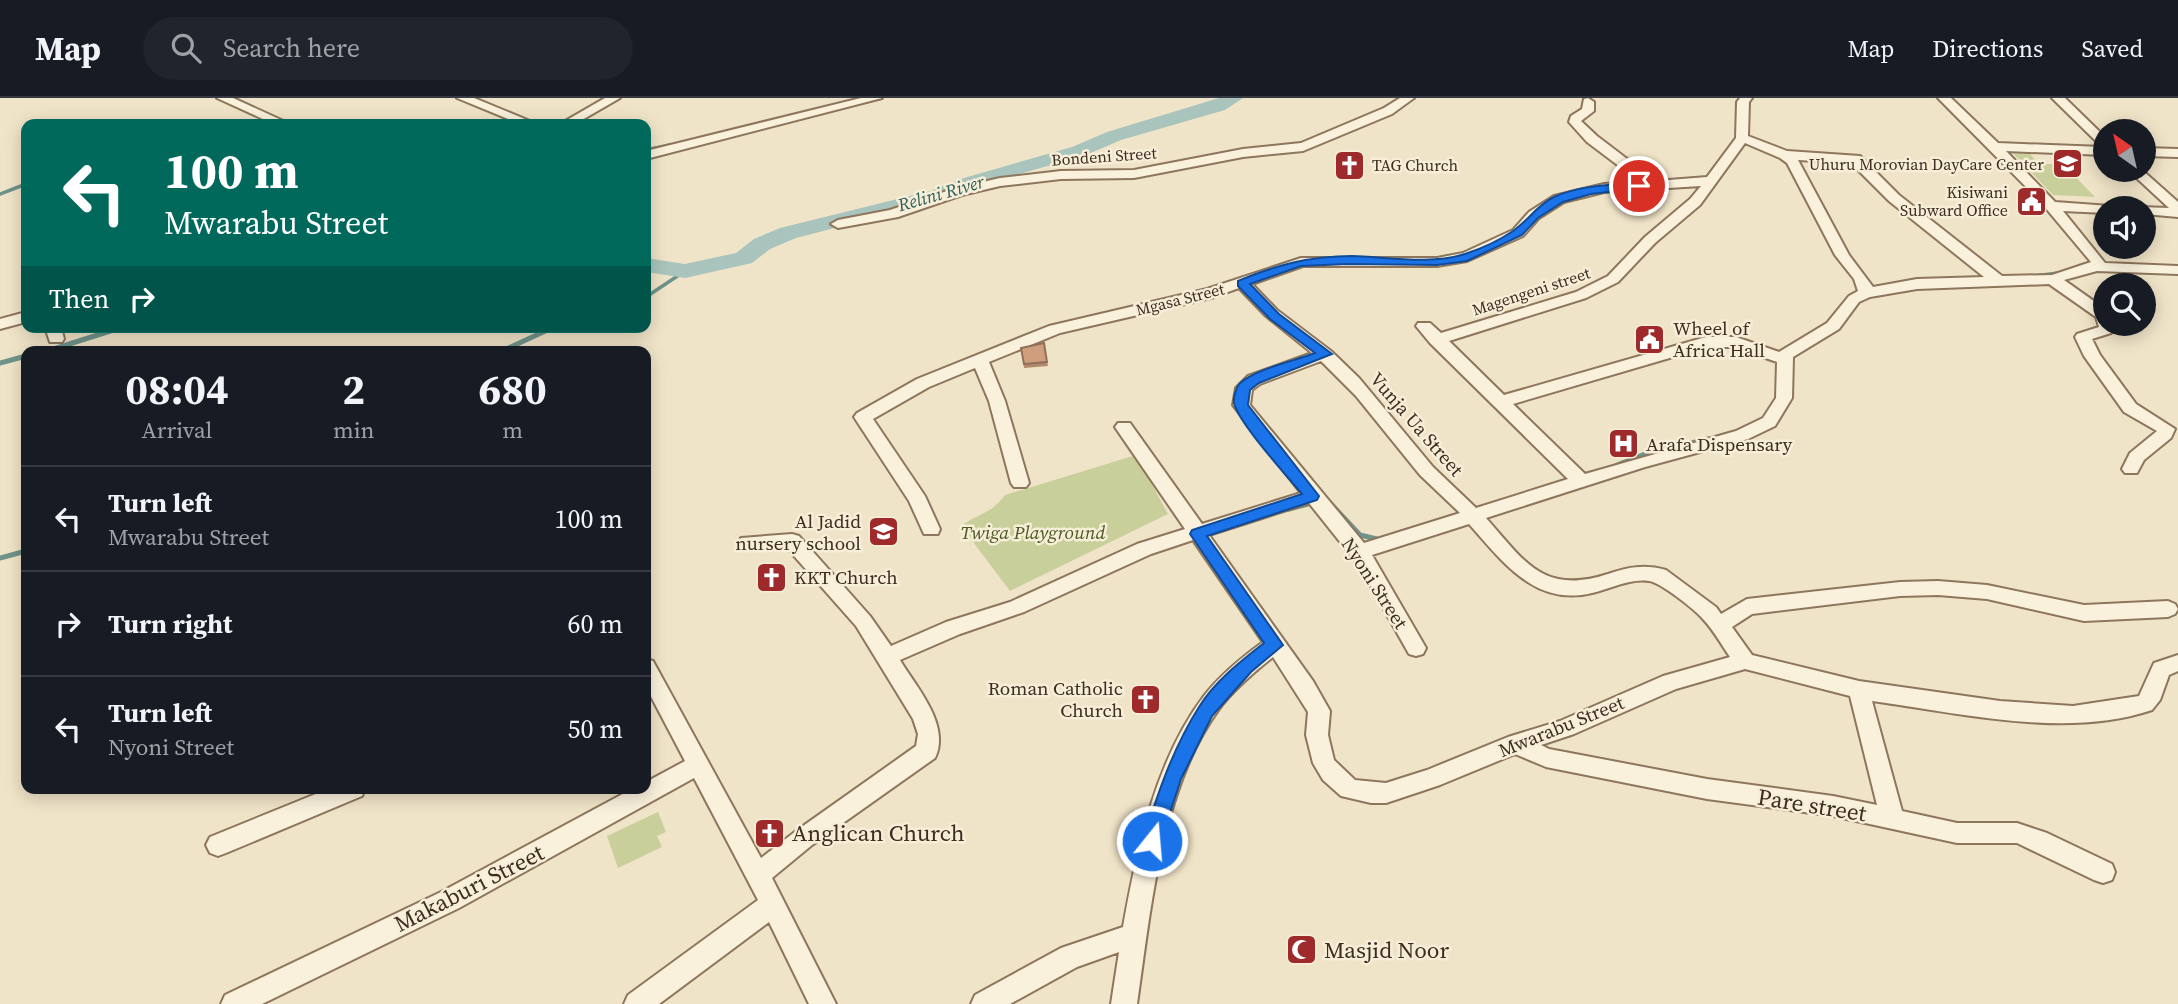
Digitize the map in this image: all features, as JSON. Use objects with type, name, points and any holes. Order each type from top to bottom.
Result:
[{"type":"street","points":[[223,98],[272,119]]},
{"type":"street","points":[[463,98],[518,119]]},
{"type":"street","points":[[575,119],[614,98]]},
{"type":"street","points":[[651,154],[876,98]]},
{"type":"street","name":"Bondeni Street","points":[[838,223],[893,214],[958,192],[1000,182],[1061,175],[1134,174],[1242,153],[1303,147],[1388,111],[1408,98]]},
{"type":"street","points":[[1745,98],[1742,138],[1785,155],[1855,159],[1894,198],[1996,279]]},
{"type":"street","points":[[1944,98],[2051,206],[2084,243],[2098,262],[2097,267]]},
{"type":"street","points":[[2058,98],[2093,132]]},
{"type":"street","points":[[1588,102],[1588,111],[1575,119],[1575,122],[1597,144],[1653,185]]},
{"type":"street","name":"Magengeni street","points":[[1436,340],[1602,286],[1695,202],[1742,138]]},
{"type":"street","points":[[1993,147],[2093,151]]},
{"type":"street","points":[[2156,152],[2178,153]]},
{"type":"street","points":[[1785,155],[1794,164],[1850,268],[1865,282],[1866,293]]},
{"type":"street","name":"Mgasa Street","points":[[931,529],[918,500],[863,417],[923,383],[1055,329],[1242,283],[1301,262],[1437,262],[1467,257],[1518,233],[1534,215],[1559,199],[1604,188],[1711,181]]},
{"type":"street","points":[[2147,182],[2178,211]]},
{"type":"street","points":[[2051,206],[2093,208]]},
{"type":"street","points":[[2156,211],[2178,211]]},
{"type":"street","points":[[1359,552],[1639,463],[1742,435],[1769,422],[1784,398],[1784,359],[1791,349],[1833,326],[1854,299],[1866,293],[1917,284],[2052,279],[2097,267],[2178,270]]},
{"type":"street","points":[[2052,279],[2093,308]]},
{"type":"street","name":"Vunja Ua Street","points":[[1242,283],[1275,316],[1325,354],[1377,408],[1421,465],[1474,517],[1505,556],[1528,575],[1561,589],[1594,587],[1634,574],[1650,572],[1679,588],[1709,612],[1720,625]]},
{"type":"street","points":[[0,324],[21,318]]},
{"type":"street","points":[[1424,327],[1582,482]]},
{"type":"street","points":[[2093,334],[2083,337],[2088,349],[2130,408],[2166,429],[2165,434],[2136,457],[2131,469]]},
{"type":"street","points":[[1500,402],[1706,342],[1736,342],[1784,359]]},
{"type":"street","name":"Nyoni Street","points":[[1325,354],[1254,380],[1244,388],[1241,405],[1359,552],[1416,648]]},
{"type":"street","points":[[980,361],[997,401],[1020,483]]},
{"type":"street","name":"Mwarabu Street","points":[[1124,427],[1319,710],[1317,736],[1324,763],[1349,789],[1386,793],[1566,728],[1671,682],[1745,660]]},
{"type":"street","points":[[887,657],[953,628],[1029,603],[1144,549],[1312,496]]},
{"type":"street","points":[[748,543],[792,541],[863,621],[923,717],[929,734],[927,751],[804,838],[757,876]]},
{"type":"street","points":[[2168,609],[2084,613],[1987,592],[1919,588],[1747,607],[1720,625],[1745,660],[1859,690],[2041,714],[2090,714],[2144,704],[2150,700],[2160,671],[2178,663]]},
{"type":"street","points":[[1124,1004],[1152,841],[1172,779],[1206,711],[1245,667],[1274,645]]},
{"type":"street","points":[[651,676],[773,904],[823,1004]]},
{"type":"street","points":[[1859,690],[1892,819]]},
{"type":"street","name":"Pare street","points":[[1516,744],[1546,758],[1584,767],[1707,789],[1833,806],[1957,833],[2026,835],[2103,872]]},
{"type":"street","name":"Makaburi Street","points":[[651,790],[699,764]]},
{"type":"street","points":[[218,845],[342,794]]},
{"type":"street","name":"Makaburi Street","points":[[234,1004],[450,900],[644,794]]},
{"type":"street","points":[[637,1004],[773,904]]},
{"type":"street","points":[[984,1004],[1070,957],[1135,935]]},
{"type":"green space","points":[[2013,153],[2030,154],[2039,164],[2063,164],[2094,196],[2053,195]]},
{"type":"green space","name":"Twiga Playground","points":[[1136,455],[1168,514],[1010,591],[961,526],[989,510],[1005,495]]},
{"type":"green space","points":[[658,812],[666,832],[657,836],[662,847],[618,868],[607,836]]},
{"type":"building","points":[[1044,343],[1047,362],[1024,364],[1021,348]]},
{"type":"waterway","name":"Relini River","points":[[651,266],[685,271],[744,258],[762,244],[788,233],[936,196],[971,182],[1079,151],[1114,136],[1218,106],[1234,98]]},
{"type":"waterway","points":[[720,133],[765,122]]},
{"type":"waterway","points":[[651,149],[670,145]]},
{"type":"waterway","points":[[0,194],[21,186]]},
{"type":"waterway","points":[[2034,193],[2048,210]]},
{"type":"waterway","points":[[651,294],[685,271]]},
{"type":"waterway","points":[[2034,276],[2066,272]]},
{"type":"waterway","points":[[63,346],[104,333]]},
{"type":"waterway","points":[[513,346],[541,333]]},
{"type":"waterway","points":[[0,363],[21,357]]},
{"type":"waterway","points":[[1617,465],[1645,454],[1708,439]]},
{"type":"waterway","points":[[1289,509],[1308,504]]},
{"type":"waterway","points":[[1331,504],[1360,535],[1381,540]]},
{"type":"waterway","points":[[0,558],[21,552]]},
{"type":"place","name":"Uhuru Morovian DayCare Center","points":[[2067,164]]},
{"type":"place","name":"TAG Church","points":[[1349,165]]},
{"type":"place","name":"Kisiwani Subward Office","points":[[2031,201]]},
{"type":"place","name":"Wheel of Africa Hall","points":[[1650,339]]},
{"type":"place","name":"Arafa Dispensary","points":[[1623,444]]},
{"type":"place","name":"Al Jadid nursery school","points":[[884,532]]},
{"type":"place","name":"KKT Church","points":[[771,577]]},
{"type":"place","name":"Roman Catholic Church","points":[[1146,699]]},
{"type":"place","name":"Anglican Church","points":[[769,833]]},
{"type":"place","name":"Masjid Noor","points":[[1301,950]]},
{"type":"route","points":[[1152,841],[1172,779],[1206,711],[1245,667],[1274,645],[1197,534],[1312,496],[1253,422],[1241,405],[1241,397],[1244,388],[1254,380],[1325,354],[1275,316],[1242,283],[1301,262],[1437,262],[1467,257],[1518,233],[1534,215],[1559,199],[1590,190],[1639,186]]}]
